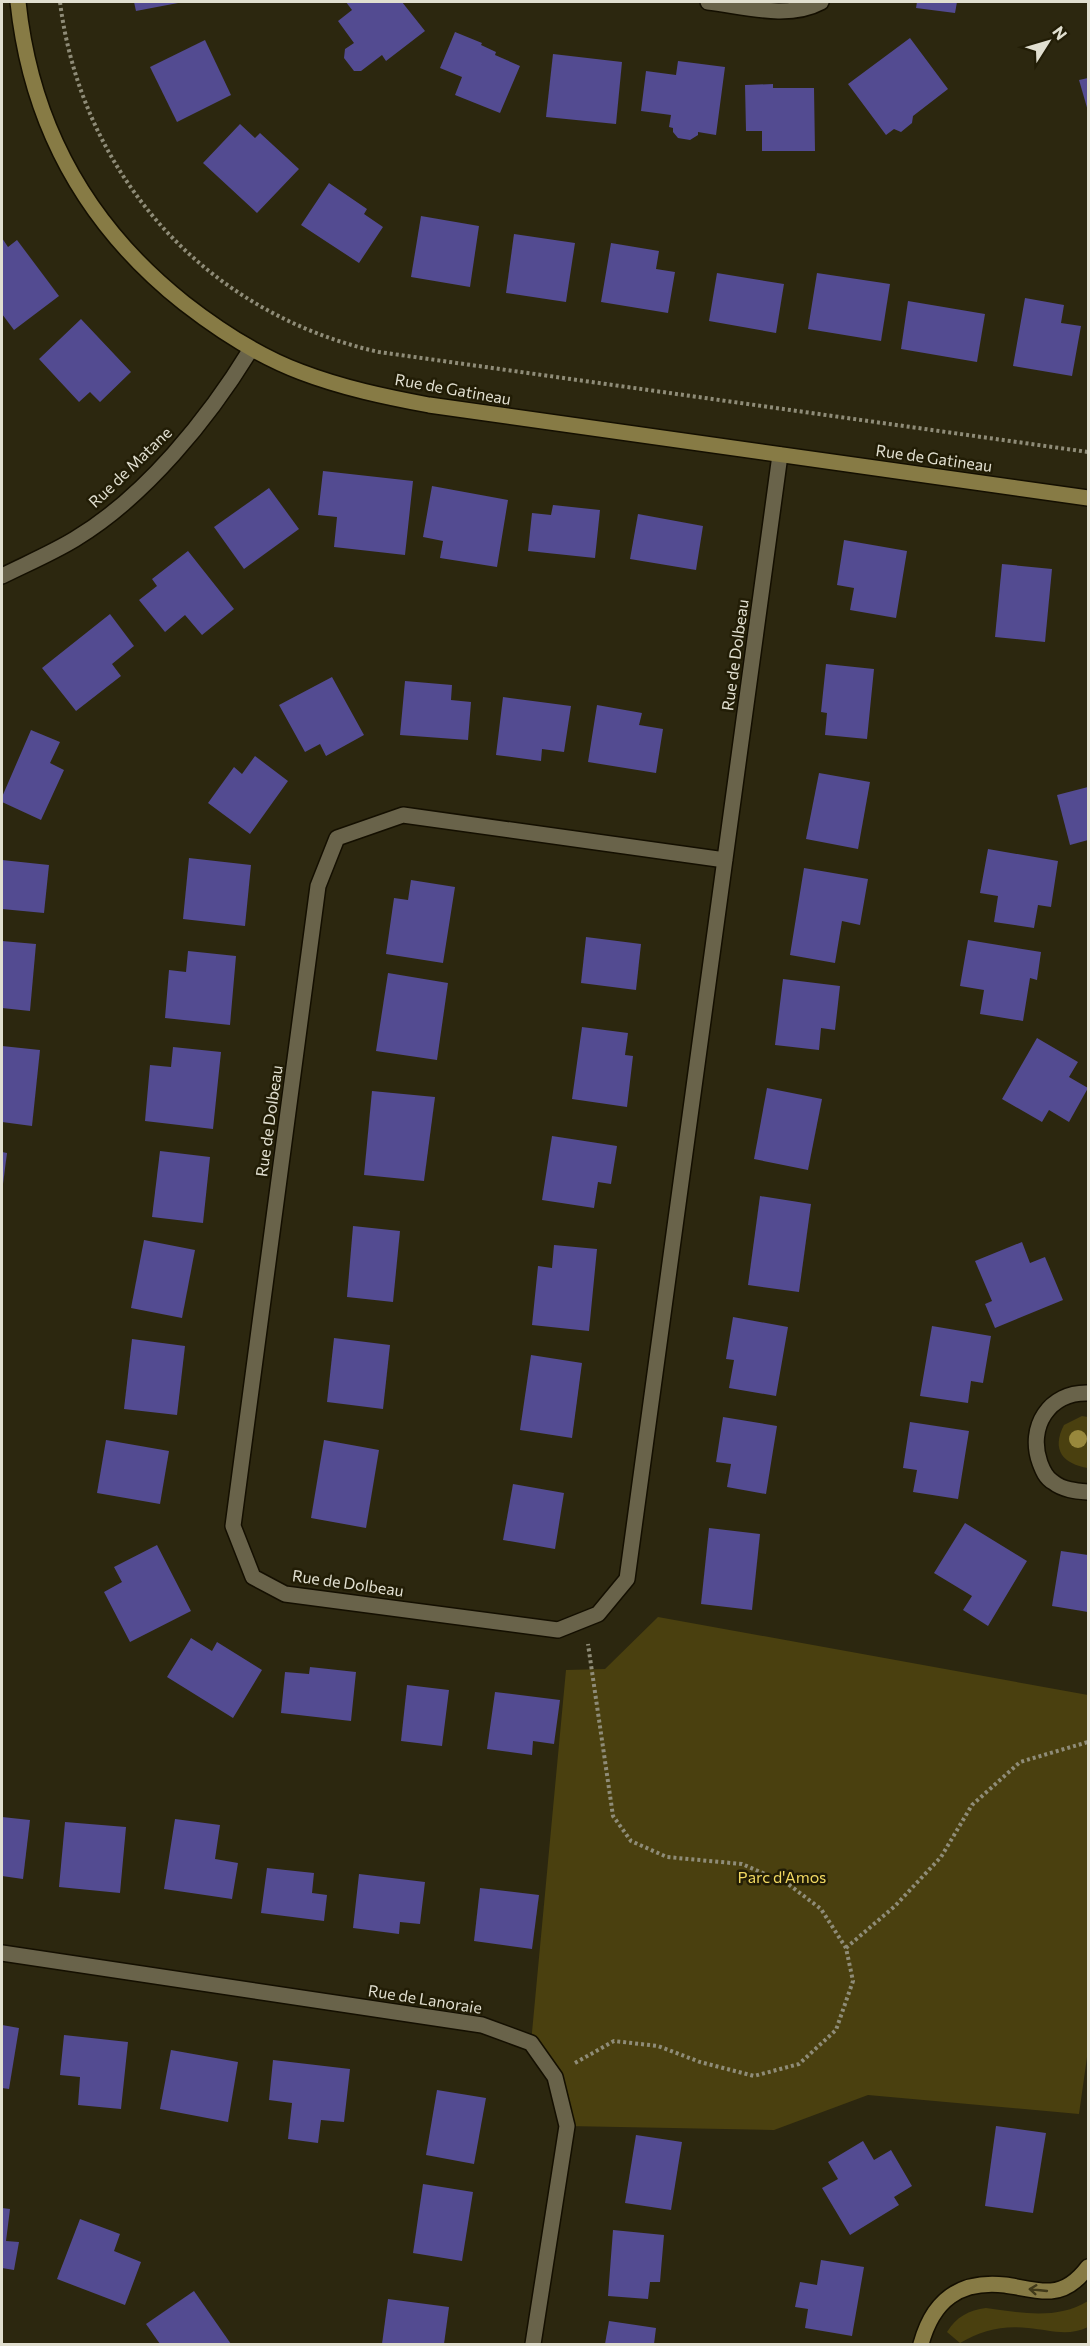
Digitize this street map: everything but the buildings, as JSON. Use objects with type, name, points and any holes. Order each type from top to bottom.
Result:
[{"type":"street","name":"Rue de Gatineau","points":[[18,2],[30,73],[44,116],[66,165],[90,206],[121,243],[157,280],[205,320],[250,349],[324,380],[402,400],[497,416],[1089,498]]},
{"type":"street","points":[[708,2],[784,11],[803,9],[821,2]]},
{"type":"street","name":"Rue de Matane","points":[[2,576],[75,539],[142,485],[183,443],[214,404],[250,349]]},
{"type":"street","name":"Rue de Dolbeau","points":[[725,860],[403,815],[337,838],[318,886],[233,1526],[253,1577],[285,1594],[558,1630],[598,1614],[627,1579],[725,860],[780,455]]},
{"type":"street","points":[[1089,1394],[1066,1396],[1049,1408],[1038,1429],[1036,1441],[1037,1454],[1046,1477],[1054,1484],[1069,1490],[1089,1492]]},
{"type":"street","name":"Rue de Lanoraie","points":[[2,1953],[482,2025],[531,2043],[555,2077],[567,2126],[533,2344]]},
{"type":"street","points":[[921,2344],[936,2309],[957,2291],[984,2284],[1051,2291],[1076,2281],[1089,2267]]},
{"type":"path","name":"Rue de Gatineau","points":[[60,2],[71,61],[89,115],[113,161],[141,203],[183,249],[211,272],[263,308],[290,323],[349,345],[380,352],[1089,452]]},
{"type":"path","points":[[555,2077],[581,2058],[614,2041],[658,2046],[700,2062],[754,2076],[800,2064],[836,2030],[853,1981],[846,1948],[821,1909],[788,1884],[742,1863],[667,1857],[631,1841],[613,1816],[585,1620]]},
{"type":"path","points":[[846,1948],[895,1906],[940,1857],[972,1805],[1020,1762],[1089,1742]]},
{"type":"green space","points":[[1082,1416],[1088,1417],[1088,1468],[1072,1463],[1059,1449],[1060,1434],[1064,1425]]},
{"type":"green space","name":"Parc d'Amos","points":[[658,1617],[1088,1695],[1088,2050],[1079,2114],[868,2095],[774,2130],[567,2126],[555,2077],[531,2043],[566,1670],[605,1669]]},
{"type":"green space","points":[[1088,2301],[1088,2327],[1073,2332],[1019,2327],[1001,2328],[984,2332],[960,2343],[947,2332],[959,2318],[980,2309],[1038,2314],[1064,2311]]}]
